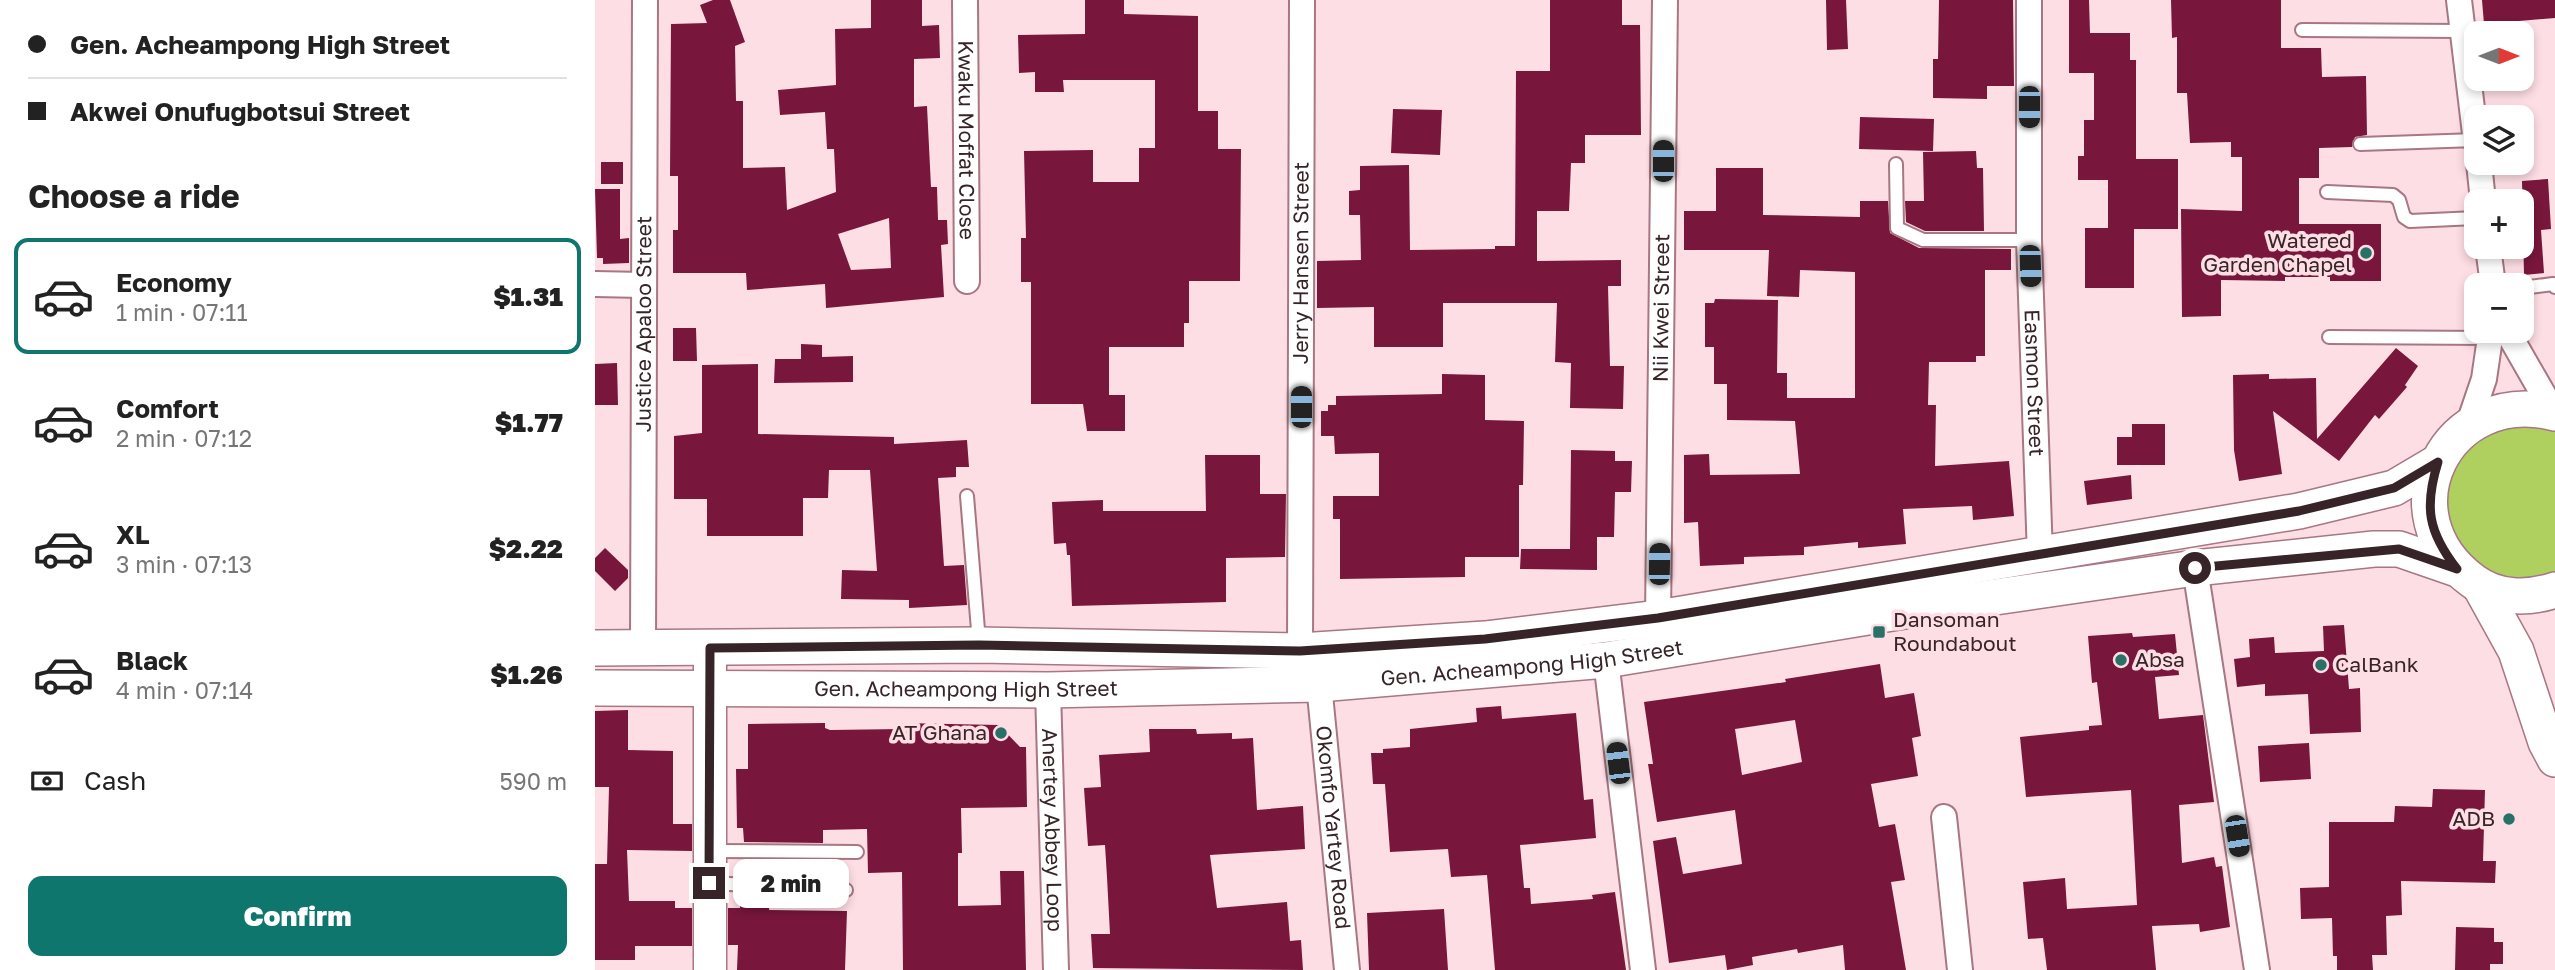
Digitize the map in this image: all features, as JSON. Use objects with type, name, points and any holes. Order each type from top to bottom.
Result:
[{"type":"main road","points":[[2554,413],[2533,408],[2504,409],[2476,419],[2454,437],[2438,462],[2429,489],[2430,519],[2439,546],[2468,578],[2516,651],[2546,742],[2555,759]]},
{"type":"main road","name":"Gen. Acheampong High Street","points":[[595,648],[979,645],[1300,651],[1485,639],[1658,618],[2299,511],[2359,497],[2412,480],[2438,462]]},
{"type":"main road","name":"Gen. Acheampong High Street","points":[[595,688],[1048,690],[1319,684],[1606,660],[1947,604],[2195,568],[2399,549],[2468,578]]},
{"type":"main road","points":[[2468,578],[2508,596],[2538,596],[2555,590]]},
{"type":"street","name":"Justice Apaloo Street","points":[[643,648],[645,0]]},
{"type":"street","name":"Kwaku Moffat Close","points":[[965,0],[967,281]]},
{"type":"street","name":"Jerry Hansen Street","points":[[1300,651],[1302,0]]},
{"type":"street","name":"Nii Kwei Street","points":[[1658,618],[1665,0]]},
{"type":"street","name":"Easmon Street","points":[[2029,0],[2029,240],[2040,556]]},
{"type":"street","points":[[2459,0],[2472,105]]},
{"type":"street","points":[[595,284],[643,285]]},
{"type":"street","points":[[2468,426],[2493,343]]},
{"type":"street","points":[[2503,343],[2554,413]]},
{"type":"street","points":[[2195,568],[2257,970]]},
{"type":"street","points":[[709,970],[710,648]]},
{"type":"street","points":[[1606,660],[1643,970]]},
{"type":"street","name":"Okomfo Yartey Road","points":[[1319,684],[1347,970]]},
{"type":"street","name":"Anertey Abbey Loop","points":[[1048,690],[1056,970]]},
{"type":"street","points":[[1944,817],[1960,970]]},
{"type":"lane","points":[[2302,30],[2463,31]]},
{"type":"lane","points":[[2360,144],[2464,141]]},
{"type":"lane","points":[[1896,164],[1897,228],[1923,240],[2029,240]]},
{"type":"lane","points":[[2327,192],[2393,195],[2399,200],[2404,217],[2410,221],[2464,219]]},
{"type":"lane","points":[[2534,287],[2554,285]]},
{"type":"lane","points":[[2329,337],[2464,334]]},
{"type":"lane","points":[[967,496],[979,645]]},
{"type":"lane","points":[[709,851],[857,852]]},
{"type":"lane","points":[[709,883],[846,890]]},
{"type":"green space","points":[[2487,426],[2555,427],[2555,571],[2540,577],[2514,580],[2489,574],[2467,560],[2442,515],[2448,463]]},
{"type":"building","points":[[713,0],[730,0],[745,42],[735,46],[736,101],[743,101],[743,168],[785,167],[787,210],[836,192],[834,149],[827,149],[825,112],[780,115],[778,90],[836,85],[835,29],[871,28],[871,0],[922,0],[922,26],[939,25],[940,58],[914,59],[914,107],[927,106],[931,187],[937,187],[938,220],[947,220],[948,244],[941,245],[944,297],[826,308],[825,284],[747,290],[746,273],[673,273],[673,230],[678,230],[678,176],[670,176],[671,24],[707,23],[700,5]],"holes":[[[889,218],[891,268],[851,270],[838,234]]]},
{"type":"building","points":[[1085,0],[1124,0],[1124,14],[1198,16],[1198,111],[1218,111],[1218,149],[1241,149],[1240,281],[1189,281],[1189,323],[1184,323],[1184,347],[1109,347],[1109,395],[1125,395],[1125,431],[1087,431],[1083,404],[1031,404],[1031,282],[1021,282],[1021,238],[1026,238],[1024,151],[1093,150],[1093,182],[1139,182],[1139,148],[1155,148],[1155,80],[1063,80],[1064,92],[1035,92],[1035,72],[1019,73],[1018,35],[1085,34]]},
{"type":"building","points":[[1550,0],[1622,0],[1622,25],[1640,25],[1641,135],[1585,135],[1585,163],[1571,163],[1569,211],[1537,211],[1537,261],[1621,260],[1621,286],[1608,286],[1610,366],[1624,366],[1623,409],[1570,408],[1571,363],[1555,362],[1557,303],[1443,303],[1443,347],[1374,347],[1374,307],[1317,308],[1317,261],[1361,260],[1360,215],[1349,215],[1349,191],[1360,190],[1360,166],[1409,165],[1410,250],[1495,249],[1495,246],[1515,246],[1516,71],[1550,71]]},
{"type":"building","points":[[1826,0],[1846,0],[1848,49],[1827,50]]},
{"type":"building","points":[[1939,0],[2013,0],[2014,86],[1987,86],[1987,99],[1933,98],[1933,59],[1938,59]]},
{"type":"building","points":[[2069,0],[2089,0],[2090,33],[2130,33],[2130,60],[2136,60],[2136,159],[2178,159],[2178,229],[2134,229],[2134,288],[2085,288],[2085,228],[2108,228],[2108,180],[2078,180],[2078,156],[2084,156],[2084,120],[2094,120],[2094,73],[2069,73]]},
{"type":"building","points":[[2171,0],[2281,0],[2281,48],[2321,48],[2322,77],[2366,76],[2367,135],[2355,137],[2352,147],[2319,148],[2319,178],[2299,178],[2299,224],[2381,224],[2381,281],[2330,281],[2330,277],[2285,277],[2285,281],[2221,280],[2221,316],[2182,317],[2181,209],[2242,211],[2242,157],[2231,157],[2231,142],[2190,143],[2187,93],[2177,93],[2177,37],[2172,38]]},
{"type":"building","points":[[2482,0],[2555,0],[2555,18],[2484,21]]},
{"type":"building","points":[[1393,109],[1442,110],[1440,155],[1391,153]]},
{"type":"building","points":[[1860,117],[1934,119],[1933,151],[1859,149]]},
{"type":"building","points":[[1976,151],[1977,168],[1983,168],[1984,231],[1925,231],[1906,222],[1905,201],[1924,201],[1923,152]]},
{"type":"building","points":[[601,162],[623,162],[623,184],[601,184]]},
{"type":"building","points":[[1716,168],[1763,168],[1763,215],[1860,217],[1860,201],[1888,201],[1890,233],[1919,248],[2011,249],[2011,270],[1985,270],[1985,356],[1976,356],[1976,362],[1929,362],[1928,405],[1936,405],[1935,466],[2009,461],[2014,516],[1973,520],[1972,506],[1903,509],[1906,544],[1858,548],[1858,542],[1804,547],[1804,555],[1744,557],[1744,564],[1700,566],[1698,522],[1684,523],[1684,455],[1709,454],[1710,475],[1800,474],[1795,421],[1727,420],[1727,384],[1714,384],[1714,347],[1705,347],[1705,303],[1714,303],[1715,299],[1778,300],[1777,373],[1787,373],[1787,398],[1855,398],[1855,272],[1800,270],[1799,297],[1767,296],[1769,250],[1684,250],[1684,211],[1716,211]]},
{"type":"building","points":[[2548,179],[2551,229],[2541,230],[2544,273],[2524,273],[2524,259],[2534,259],[2534,189],[2522,189],[2522,181]]},
{"type":"building","points":[[595,189],[620,189],[620,239],[629,238],[629,263],[603,264],[603,258],[597,258]]},
{"type":"building","points":[[673,328],[696,328],[697,361],[673,361]]},
{"type":"building","points":[[801,344],[822,345],[822,357],[853,356],[853,382],[774,383],[775,359],[801,359]]},
{"type":"building","points":[[2396,348],[2418,366],[2405,385],[2407,387],[2379,419],[2375,415],[2339,461],[2273,411],[2282,474],[2239,481],[2234,450],[2233,375],[2269,374],[2269,379],[2316,378],[2317,439]]},
{"type":"building","points":[[617,363],[618,405],[595,405],[595,364]]},
{"type":"building","points":[[758,364],[758,434],[894,437],[894,444],[967,440],[969,467],[956,467],[956,477],[938,478],[944,566],[964,565],[967,605],[909,608],[909,600],[841,599],[842,570],[877,571],[870,470],[829,470],[828,498],[803,498],[803,536],[707,536],[707,499],[674,499],[674,436],[702,433],[702,365]]},
{"type":"building","points":[[1442,374],[1485,375],[1485,420],[1524,421],[1523,485],[1519,485],[1519,557],[1465,557],[1465,577],[1340,579],[1340,519],[1333,519],[1333,496],[1379,496],[1379,453],[1335,454],[1334,436],[1321,436],[1321,411],[1328,411],[1328,405],[1336,405],[1336,396],[1442,394]]},
{"type":"building","points":[[2132,424],[2165,424],[2165,465],[2117,465],[2117,437],[2132,437]]},
{"type":"building","points":[[1571,450],[1615,451],[1615,461],[1632,461],[1631,492],[1615,492],[1614,537],[1597,537],[1597,570],[1520,569],[1521,549],[1570,549]]},
{"type":"building","points":[[1205,455],[1260,455],[1260,494],[1286,494],[1285,557],[1226,558],[1226,602],[1072,606],[1070,555],[1067,555],[1066,543],[1054,544],[1052,502],[1103,500],[1103,511],[1206,511]]},
{"type":"building","points":[[2131,475],[2132,499],[2087,505],[2084,481]]},
{"type":"building","points":[[605,548],[628,570],[628,578],[615,591],[595,571],[595,558]]},
{"type":"building","points":[[2344,625],[2349,689],[2360,688],[2361,732],[2310,734],[2308,694],[2265,696],[2265,684],[2237,687],[2234,659],[2250,657],[2249,639],[2274,637],[2275,653],[2324,651],[2323,626]]},
{"type":"building","points":[[2132,633],[2133,637],[2175,634],[2179,675],[2155,677],[2159,719],[2203,715],[2214,802],[2179,805],[2182,863],[2214,857],[2216,867],[2222,866],[2230,927],[2200,932],[2199,924],[2152,926],[2156,970],[2047,970],[2043,938],[2028,939],[2023,882],[2065,878],[2067,909],[2137,905],[2131,790],[2026,797],[2020,737],[2089,730],[2089,726],[2102,725],[2097,682],[2092,683],[2088,636]]},
{"type":"building","points":[[1880,664],[1885,698],[1914,693],[1921,736],[1912,738],[1918,776],[1871,784],[1879,827],[1895,824],[1905,880],[1891,882],[1906,970],[1845,970],[1843,945],[1752,957],[1753,965],[1727,970],[1725,955],[1669,963],[1653,841],[1676,837],[1683,874],[1742,864],[1735,810],[1657,822],[1648,764],[1653,764],[1644,702],[1786,682],[1785,679]],"holes":[[[1795,720],[1802,762],[1742,775],[1735,729]]]},
{"type":"building","points":[[1501,706],[1502,719],[1576,713],[1584,800],[1593,799],[1596,838],[1520,845],[1524,888],[1530,888],[1531,904],[1593,899],[1592,895],[1615,892],[1626,970],[1495,970],[1487,875],[1451,877],[1448,849],[1390,852],[1385,784],[1373,784],[1371,753],[1383,753],[1383,749],[1410,747],[1410,729],[1477,722],[1476,708]]},
{"type":"building","points":[[628,710],[628,750],[673,751],[673,824],[692,824],[692,851],[627,850],[629,901],[675,901],[675,908],[692,908],[692,946],[635,946],[635,960],[595,960],[595,864],[607,864],[609,787],[595,787],[595,711]]},
{"type":"building","points":[[825,723],[825,728],[830,730],[902,729],[901,723],[999,725],[1020,747],[1026,747],[1027,807],[961,808],[962,853],[958,853],[958,906],[1001,905],[1000,871],[1024,871],[1026,970],[903,970],[902,872],[868,873],[867,829],[823,830],[823,843],[744,842],[743,828],[737,828],[736,769],[748,769],[748,724]]},
{"type":"building","points":[[1149,729],[1196,729],[1197,734],[1232,733],[1232,739],[1253,738],[1257,810],[1303,806],[1305,849],[1210,855],[1217,908],[1287,902],[1290,941],[1301,940],[1303,970],[1093,968],[1091,934],[1110,934],[1105,845],[1088,846],[1084,788],[1101,787],[1099,755],[1150,752]]},
{"type":"building","points":[[2309,743],[2311,779],[2260,782],[2258,746]]},
{"type":"building","points":[[2433,789],[2485,790],[2483,861],[2496,861],[2495,883],[2401,881],[2402,915],[2386,916],[2387,955],[2372,955],[2373,970],[2337,970],[2337,956],[2333,956],[2332,918],[2301,919],[2300,888],[2329,887],[2329,822],[2394,822],[2395,806],[2432,807]]},
{"type":"building","points":[[740,899],[770,899],[769,910],[847,911],[845,970],[737,970],[738,945],[728,945],[728,908],[740,908]]},
{"type":"building","points":[[1444,909],[1448,970],[1369,970],[1367,913]]},
{"type":"building","points":[[2456,927],[2494,928],[2494,942],[2503,942],[2503,964],[2490,964],[2490,970],[2455,970]]},
{"type":"place","name":"Watered Garden Chapel","points":[[2366,253]]},
{"type":"place","name":"Dansoman Roundabout","points":[[1879,632]]},
{"type":"place","name":"Absa","points":[[2121,660]]},
{"type":"place","name":"CalBank","points":[[2321,665]]},
{"type":"place","name":"AT Ghana","points":[[1001,733]]},
{"type":"place","name":"ADB","points":[[2509,819]]},
{"type":"route","points":[[709,883],[710,648],[979,645],[1300,651],[1485,639],[1658,618],[2299,511],[2394,488],[2412,480],[2438,462],[2429,489],[2430,519],[2439,546],[2457,569],[2399,549],[2374,549],[2195,568]]}]
